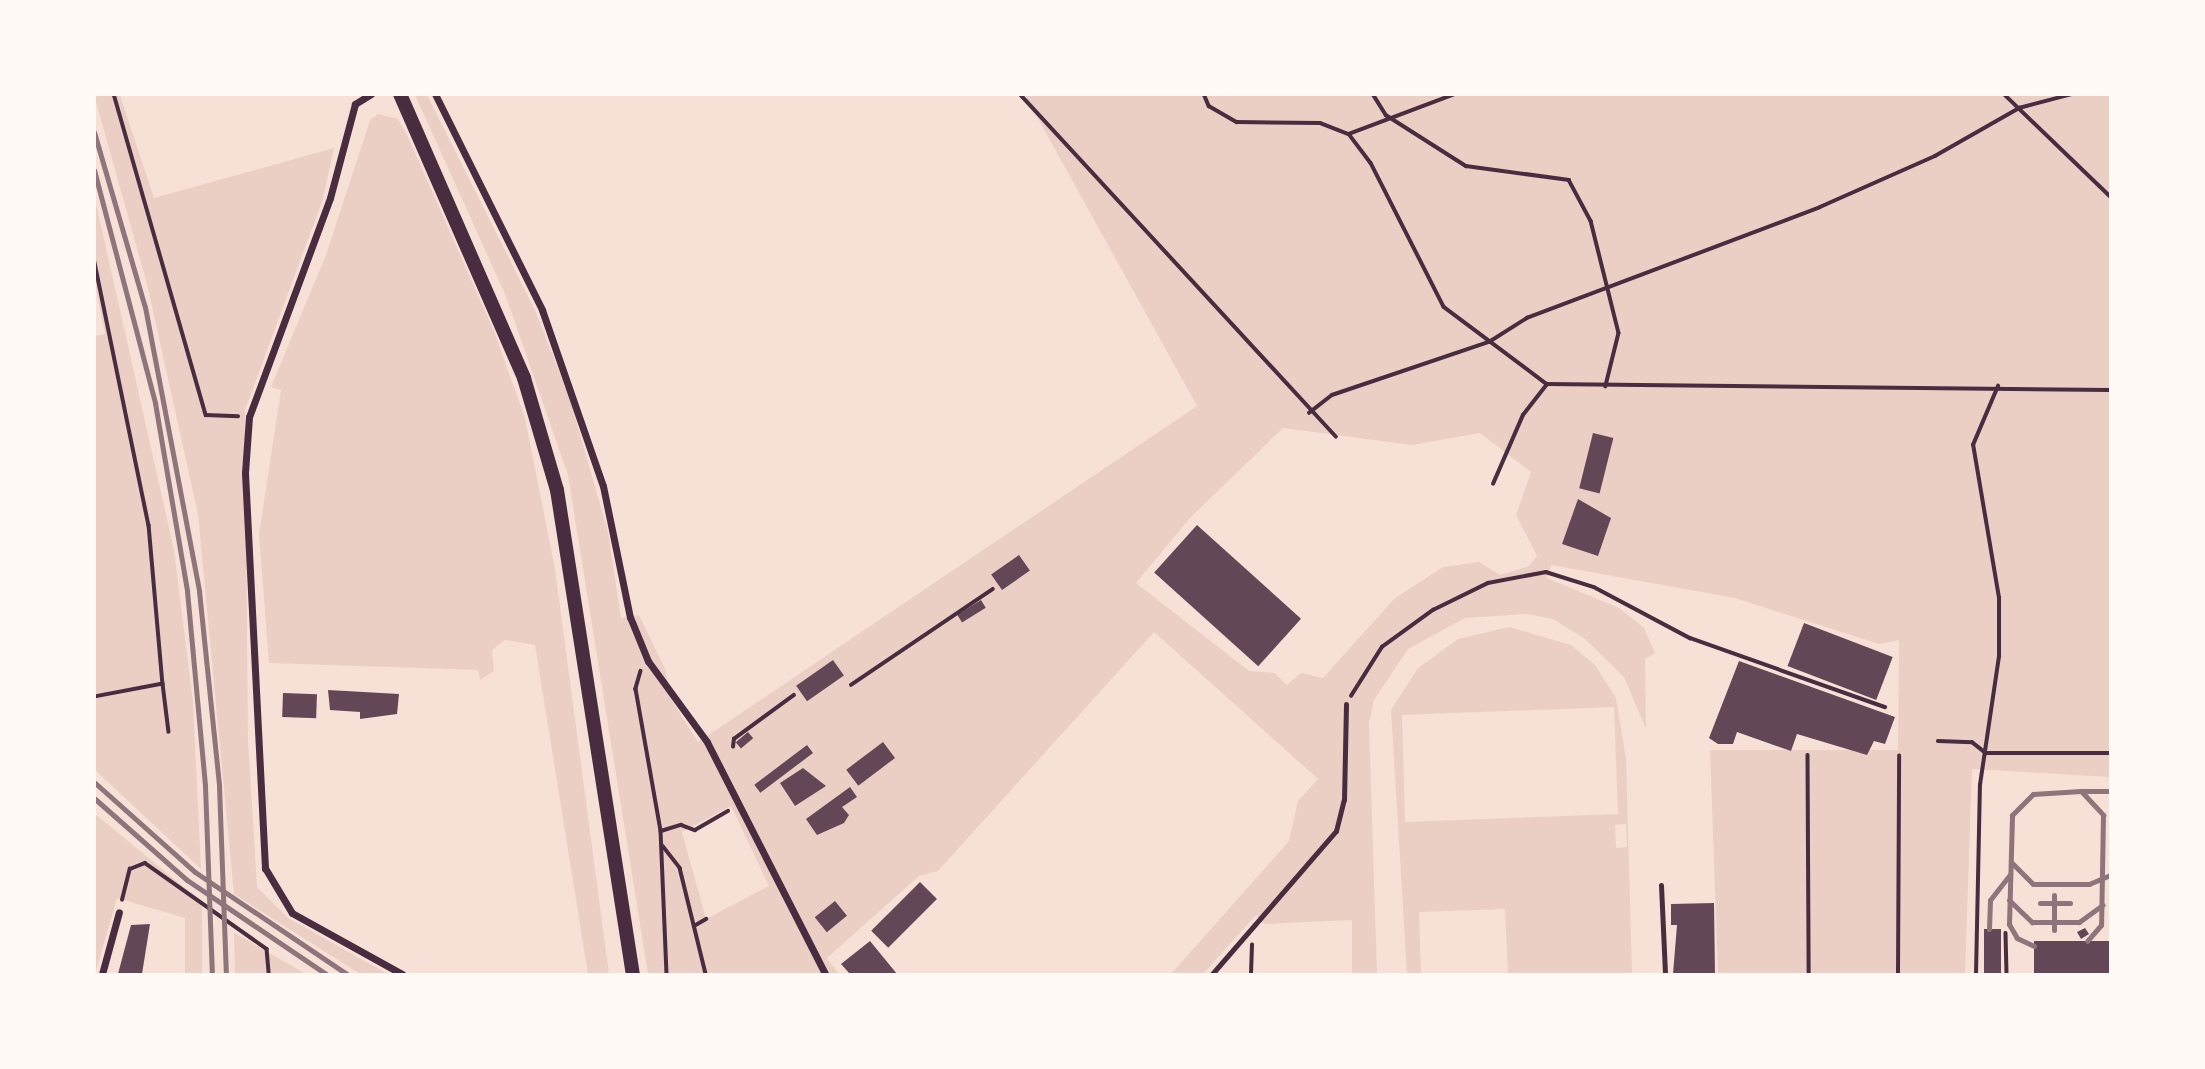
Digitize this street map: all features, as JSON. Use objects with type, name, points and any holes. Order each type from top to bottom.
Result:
[{"type":"main road","points":[[400,94],[524,378],[557,490],[633,975]]},
{"type":"street","points":[[371,94],[355,104],[330,198],[248,417],[245,473],[255,736],[272,887],[292,913],[402,975]]},
{"type":"street","points":[[435,94],[542,310],[603,485],[630,617],[648,661],[707,742],[825,975]]},
{"type":"street","points":[[102,975],[119,912]]},
{"type":"lane","points":[[1212,975],[1336,831],[1344,800],[1346,704]]},
{"type":"lane","points":[[1661,885],[1665,975]]},
{"type":"path","points":[[114,94],[206,415],[248,417]]},
{"type":"path","points":[[1020,94],[1308,412],[1336,436]]},
{"type":"path","points":[[1204,94],[1209,106],[1237,122],[1320,123],[1349,134],[1371,163],[1444,307],[1547,384],[1998,386],[2110,390]]},
{"type":"path","points":[[1373,94],[1386,116],[1466,166],[1569,180],[1591,221],[1619,333],[1606,386]]},
{"type":"path","points":[[1349,134],[1386,116],[1455,94]]},
{"type":"path","points":[[2004,94],[2110,196]]},
{"type":"path","points":[[1308,412],[1332,395],[1489,342],[1607,286],[1820,207],[1935,156],[2019,108],[2072,94]]},
{"type":"path","points":[[94,258],[149,525],[169,732]]},
{"type":"path","points":[[1493,484],[1523,415],[1547,384]]},
{"type":"path","points":[[1976,975],[1980,785],[1999,657],[1999,598],[1973,445],[1998,386]]},
{"type":"path","points":[[1346,704],[1382,646],[1433,610],[1488,583],[1546,572],[1594,587],[1690,638],[1885,707]]},
{"type":"path","points":[[850,685],[993,589]]},
{"type":"path","points":[[648,661],[636,689],[662,844],[667,975]]},
{"type":"path","points":[[94,697],[163,684]]},
{"type":"path","points":[[733,747],[734,739],[794,695]]},
{"type":"path","points":[[1938,741],[1972,742],[1986,753],[2110,753]]},
{"type":"path","points":[[1808,755],[1809,975]]},
{"type":"path","points":[[1898,975],[1899,756]]},
{"type":"path","points":[[660,831],[681,825],[695,830],[739,805]]},
{"type":"path","points":[[662,844],[680,868],[706,975]]},
{"type":"path","points":[[119,912],[130,869],[145,863],[267,949],[269,975]]},
{"type":"path","points":[[694,926],[706,919]]},
{"type":"path","points":[[2006,933],[2007,975]]},
{"type":"shaded area","points":[[94,95],[120,95],[154,198],[334,148],[323,199],[245,410],[248,741],[257,887],[288,918],[388,974],[360,974],[234,894],[198,514],[147,284]]},
{"type":"shaded area","points":[[415,95],[427,95],[535,310],[569,396],[608,532],[621,618],[639,615],[665,669],[671,699],[698,742],[1197,406],[1025,95],[2110,95],[2110,777],[1972,769],[1965,974],[1718,974],[1710,750],[1898,750],[1899,640],[1879,644],[1735,598],[1551,565],[1547,578],[1619,608],[1644,628],[1655,653],[1645,659],[1646,729],[1624,677],[1585,639],[1553,619],[1527,614],[1465,618],[1408,649],[1374,700],[1369,723],[1377,974],[1352,974],[1352,920],[1264,924],[1256,915],[1203,974],[1171,974],[1289,841],[1298,801],[1318,779],[1154,632],[938,871],[919,876],[827,958],[839,974],[648,974],[568,475],[505,294]],"holes":[[[1283,428],[1412,445],[1480,433],[1531,472],[1516,515],[1537,556],[1529,566],[1500,575],[1479,562],[1443,567],[1394,599],[1323,678],[1301,673],[1287,685],[1274,673],[1249,671],[1136,583],[1191,517]],[[731,806],[769,886],[706,919],[682,832]]]},
{"type":"shaded area","points":[[378,114],[398,119],[408,137],[494,331],[525,418],[555,569],[609,974],[588,974],[535,645],[505,640],[492,650],[494,671],[480,680],[478,670],[269,663],[259,534],[281,390],[271,387],[326,255],[370,120]]},
{"type":"shaded area","points":[[95,199],[174,550],[193,702],[201,869],[95,770],[94,336],[105,334],[95,284]]},
{"type":"shaded area","points":[[1509,627],[1571,645],[1595,665],[1616,698],[1626,758],[1632,974],[1508,974],[1505,909],[1419,912],[1421,974],[1407,974],[1391,710],[1418,668],[1458,639]],"holes":[[[1614,707],[1618,814],[1405,822],[1402,715]],[[1626,824],[1627,847],[1616,848],[1615,825]]]},
{"type":"shaded area","points":[[94,813],[202,902],[202,974],[185,974],[185,918],[117,898],[95,974]]},
{"type":"shaded area","points":[[234,933],[238,935],[306,974],[235,974]]},
{"type":"building","points":[[1593,433],[1613,438],[1600,493],[1579,488]]},
{"type":"building","points":[[1578,499],[1611,518],[1598,556],[1562,544]]},
{"type":"building","points":[[1197,525],[1301,619],[1258,666],[1154,573]]},
{"type":"building","points":[[1019,555],[1030,571],[1002,590],[991,575]]},
{"type":"building","points":[[981,600],[986,608],[962,622],[957,615]]},
{"type":"building","points":[[1804,623],[1893,657],[1876,700],[1788,666]]},
{"type":"building","points":[[833,660],[844,676],[807,701],[796,686]]},
{"type":"building","points":[[1739,661],[1895,717],[1885,744],[1874,741],[1867,755],[1797,734],[1791,751],[1737,732],[1733,744],[1718,744],[1709,738]]},
{"type":"building","points":[[328,690],[399,694],[397,714],[360,719],[360,712],[330,710]]},
{"type":"building","points":[[283,693],[317,694],[316,718],[282,717]]},
{"type":"building","points":[[748,732],[753,738],[741,748],[736,742]]},
{"type":"building","points":[[883,742],[895,758],[858,786],[846,770]]},
{"type":"building","points":[[807,745],[813,753],[760,793],[754,785]]},
{"type":"building","points":[[803,768],[826,786],[795,806],[780,783]]},
{"type":"building","points":[[850,787],[857,797],[842,807],[849,815],[844,823],[817,835],[806,819]]},
{"type":"building","points":[[920,882],[937,899],[888,948],[871,931]]},
{"type":"building","points":[[835,901],[847,916],[827,932],[815,917]]},
{"type":"building","points":[[1714,903],[1715,974],[1673,974],[1677,925],[1671,925],[1671,904]]},
{"type":"building","points":[[150,924],[142,974],[118,974],[131,925]]},
{"type":"building","points":[[2085,928],[2089,934],[2081,939],[2077,932]]},
{"type":"building","points":[[1984,929],[2001,929],[2001,974],[1984,974]]},
{"type":"building","points":[[870,941],[897,974],[850,974],[841,964]]},
{"type":"building","points":[[2034,941],[2110,941],[2110,974],[2034,974]]},
{"type":"railway","points":[[94,132],[145,307],[199,591],[219,786],[226,974]]},
{"type":"railway","points":[[94,170],[155,403],[187,591],[205,786],[212,974]]},
{"type":"railway","points":[[94,782],[195,872],[347,974]]},
{"type":"railway","points":[[2081,791],[2110,791]]},
{"type":"railway","points":[[2034,946],[2017,938],[2009,924],[2012,815],[2033,794],[2081,791],[2103,815],[2101,925],[2087,941]]},
{"type":"railway","points":[[94,798],[187,880],[326,974]]},
{"type":"railway","points":[[2011,862],[2033,884],[2089,884],[2110,875]]},
{"type":"railway","points":[[1989,929],[1990,900],[2010,874]]},
{"type":"railway","points":[[2054,895],[2054,930]]},
{"type":"railway","points":[[2009,900],[2032,922],[2079,922],[2102,905]]},
{"type":"railway","points":[[2040,903],[2070,903]]}]
